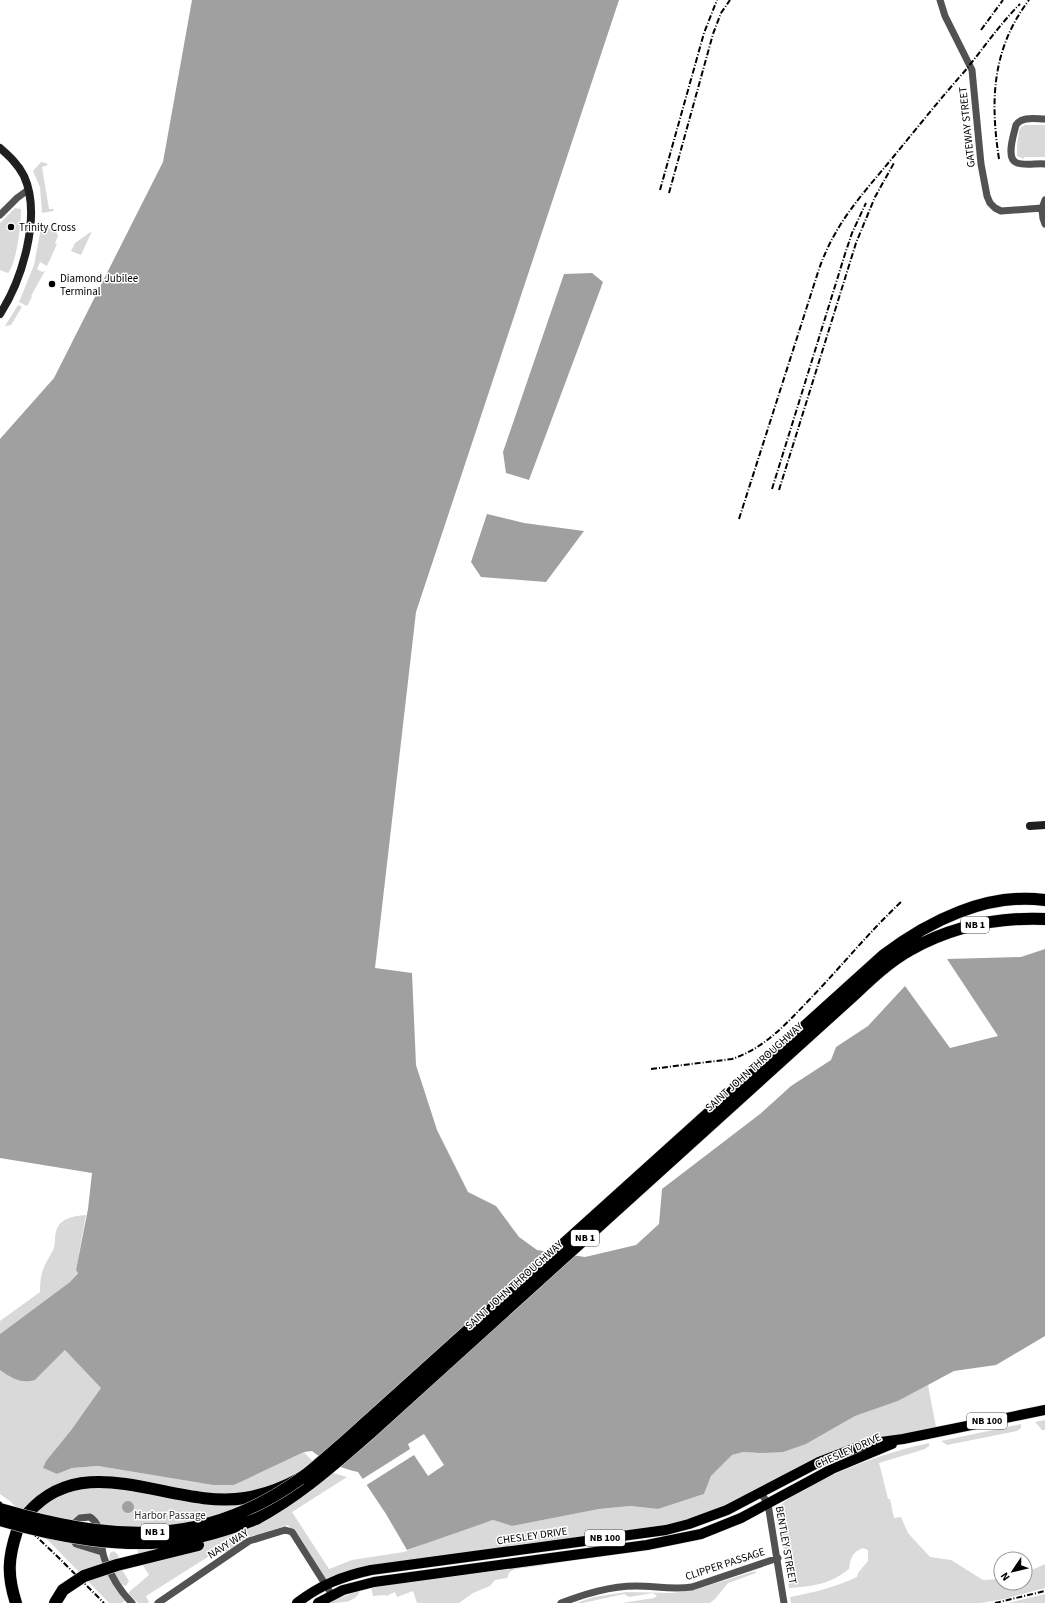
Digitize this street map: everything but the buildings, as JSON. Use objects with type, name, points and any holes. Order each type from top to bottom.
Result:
[{"type":"highway","name":"SAINT JOHN THROUGHWAY","points":[[0,1509],[55,1523],[93,1530],[138,1533],[167,1532],[214,1523],[247,1511],[278,1495],[300,1479],[362,1426],[860,975],[943,919],[972,907],[993,902],[1014,899],[1041,898]]},
{"type":"highway","name":"SAINT JOHN THROUGHWAY","points":[[943,919],[989,908],[1008,906],[1045,907]]},
{"type":"highway","name":"SAINT JOHN THROUGHWAY","points":[[0,1520],[79,1538],[108,1542],[168,1542],[227,1530],[256,1519],[280,1506],[308,1486],[369,1434],[868,981],[890,963],[906,945],[969,926],[999,921],[1045,919]]},
{"type":"highway","points":[[16,1603],[12,1590],[9,1570],[11,1550],[17,1531],[35,1504],[60,1488],[80,1482],[102,1482],[205,1498],[232,1500],[266,1494],[300,1479]]},
{"type":"highway","points":[[55,1603],[64,1590],[84,1576],[230,1535],[256,1519]]},
{"type":"main road","points":[[0,148],[19,168],[24,176],[28,190],[30,211],[30,226],[25,253],[12,293],[0,314]]},
{"type":"main road","points":[[1030,826],[1045,825]]},
{"type":"main road","name":"CHESLEY DRIVE","points":[[297,1603],[326,1584],[353,1574],[371,1570],[666,1530],[702,1520],[727,1510],[762,1493],[818,1462],[866,1444],[903,1439],[1045,1410]]},
{"type":"main road","name":"CHESLEY DRIVE","points":[[318,1603],[344,1590],[374,1582],[682,1539],[729,1524],[832,1469],[903,1439]]},
{"type":"main road","points":[[644,1533],[647,1545]]},
{"type":"street","name":"GATEWAY STREET","points":[[940,0],[945,16],[972,70],[981,164],[987,196],[990,203],[995,208],[1002,211],[1042,208]]},
{"type":"street","points":[[1045,119],[1023,119],[1016,123],[1010,154],[1013,161],[1017,163],[1045,164]]},
{"type":"street","points":[[0,215],[17,198],[28,190]]},
{"type":"street","points":[[1045,200],[1042,208],[1042,216],[1045,224]]},
{"type":"street","name":"BENTLEY STREET","points":[[762,1493],[768,1504],[778,1558],[784,1603]]},
{"type":"street","points":[[102,1552],[76,1544],[69,1532],[70,1526],[85,1516],[93,1519],[100,1532],[102,1552],[110,1573],[132,1603]]},
{"type":"street","name":"NAVY WAY","points":[[158,1603],[249,1541],[285,1530],[292,1532],[332,1595]]},
{"type":"street","name":"CLIPPER PASSAGE","points":[[561,1603],[595,1592],[626,1587],[677,1589],[692,1587],[778,1558]]},
{"type":"green space","points":[[1025,125],[1045,125],[1045,157],[1024,157],[1024,159],[1017,156],[1019,131],[1021,127]]},
{"type":"green space","points":[[41,162],[48,165],[42,167],[49,209],[54,209],[53,211],[42,213],[40,187],[33,171]]},
{"type":"green space","points":[[15,208],[21,209],[19,233],[14,261],[8,273],[0,270],[0,223]]},
{"type":"green space","points":[[41,228],[49,228],[57,233],[58,236],[55,243],[57,244],[47,266],[40,262],[37,269],[42,272],[45,271],[27,306],[19,302],[34,265]]},
{"type":"green space","points":[[92,231],[81,255],[71,251],[75,243]]},
{"type":"green space","points":[[18,305],[22,307],[11,325],[5,326]]},
{"type":"green space","points":[[86,1215],[76,1270],[78,1272],[70,1282],[0,1334],[0,1321],[40,1292],[42,1274],[54,1248],[56,1232],[60,1224],[72,1217]]},
{"type":"green space","name":"Harbor Passage","points":[[65,1350],[102,1388],[46,1461],[45,1469],[57,1474],[72,1468],[98,1466],[213,1485],[234,1485],[304,1452],[313,1461],[324,1468],[347,1477],[292,1512],[329,1569],[352,1560],[404,1552],[441,1537],[493,1520],[512,1526],[599,1509],[630,1506],[658,1509],[704,1494],[711,1476],[732,1455],[743,1452],[760,1453],[806,1444],[855,1416],[898,1401],[928,1385],[937,1432],[866,1444],[689,1524],[418,1563],[326,1584],[288,1525],[252,1536],[226,1553],[222,1548],[146,1596],[149,1602],[148,1603],[138,1603],[129,1594],[129,1592],[149,1575],[140,1561],[136,1545],[85,1516],[69,1532],[102,1552],[128,1599],[122,1603],[109,1603],[11,1502],[0,1494],[0,1370],[12,1378],[35,1380]]},
{"type":"green space","points":[[1045,1420],[1045,1430],[1042,1430],[1035,1422]]},
{"type":"green space","points":[[1021,1424],[1021,1428],[1017,1431],[947,1445],[941,1441]]},
{"type":"green space","points":[[929,1443],[929,1446],[925,1449],[879,1463],[894,1518],[901,1517],[908,1533],[930,1557],[951,1560],[983,1580],[993,1579],[993,1591],[1033,1591],[1033,1569],[1045,1564],[1045,1588],[1004,1599],[981,1603],[791,1603],[790,1597],[832,1587],[857,1577],[858,1573],[868,1561],[868,1550],[863,1548],[856,1552],[851,1559],[849,1569],[828,1582],[789,1588],[779,1508],[790,1498],[832,1475],[881,1456]]},
{"type":"green space","points":[[114,1551],[118,1555],[121,1568],[129,1581],[126,1586],[119,1582],[111,1567],[109,1557],[110,1553]]},
{"type":"green space","points":[[549,1564],[513,1570],[509,1573],[507,1578],[495,1580],[490,1586],[473,1593],[459,1603],[417,1603],[413,1591],[397,1597],[395,1592],[386,1596],[373,1596],[371,1587]]},
{"type":"green space","points":[[755,1571],[756,1573],[728,1583],[710,1603],[622,1603],[654,1598],[657,1596],[653,1593],[629,1597],[624,1594],[583,1603],[576,1603],[594,1597],[626,1592],[671,1593],[691,1591]]},
{"type":"green space","points":[[360,1590],[352,1600],[328,1603]]},
{"type":"green space","points":[[1045,1594],[1045,1603],[1008,1603]]},
{"type":"shaded area","points":[[192,0],[619,0],[416,612],[375,968],[412,973],[416,1065],[437,1130],[468,1192],[496,1206],[519,1237],[537,1250],[585,1257],[636,1245],[659,1224],[662,1189],[760,1114],[791,1086],[831,1060],[836,1047],[868,1026],[905,986],[950,1048],[998,1036],[947,959],[1021,957],[1045,949],[1045,1336],[996,1365],[954,1371],[898,1401],[855,1416],[806,1444],[783,1452],[743,1452],[732,1455],[711,1476],[704,1494],[658,1509],[630,1506],[599,1509],[512,1526],[493,1520],[407,1550],[386,1514],[358,1472],[345,1469],[334,1464],[312,1451],[304,1452],[234,1485],[213,1485],[98,1466],[72,1468],[57,1474],[43,1468],[46,1461],[72,1429],[101,1388],[65,1350],[35,1380],[16,1380],[0,1370],[0,1334],[70,1282],[78,1273],[76,1270],[88,1209],[92,1173],[0,1158],[0,439],[54,378],[163,162]]},
{"type":"shaded area","points":[[592,273],[603,282],[529,480],[506,473],[503,452],[564,274]]},
{"type":"shaded area","points":[[487,514],[524,523],[584,531],[546,582],[481,577],[471,562]]},
{"type":"shaded area","points":[[128,1501],[132,1503],[134,1507],[132,1511],[128,1513],[124,1511],[122,1507],[124,1503]]},
{"type":"pier","points":[[424,1434],[444,1465],[428,1476],[414,1455],[365,1486],[361,1480],[410,1449],[408,1444]]},
{"type":"railway","points":[[660,190],[704,33],[717,0]]},
{"type":"railway","points":[[669,193],[713,34],[721,13],[730,0]]},
{"type":"railway","points":[[981,30],[1003,0]]},
{"type":"railway","points":[[999,159],[995,116],[997,76],[1007,37],[1029,0]]},
{"type":"railway","points":[[739,519],[819,269],[834,236],[842,222],[861,196],[1020,4]]},
{"type":"railway","points":[[779,490],[856,243],[875,197],[894,163]]},
{"type":"railway","points":[[772,489],[845,254],[852,233],[866,203]]},
{"type":"railway","points":[[651,1069],[732,1059],[755,1049],[792,1018],[901,902]]},
{"type":"railway","points":[[0,1502],[104,1603]]},
{"type":"railway","points":[[995,1603],[1045,1591]]},
{"type":"place","name":"Trinity Cross","points":[[11,227]]},
{"type":"place","name":"Diamond Jubilee Terminal","points":[[52,284]]}]
